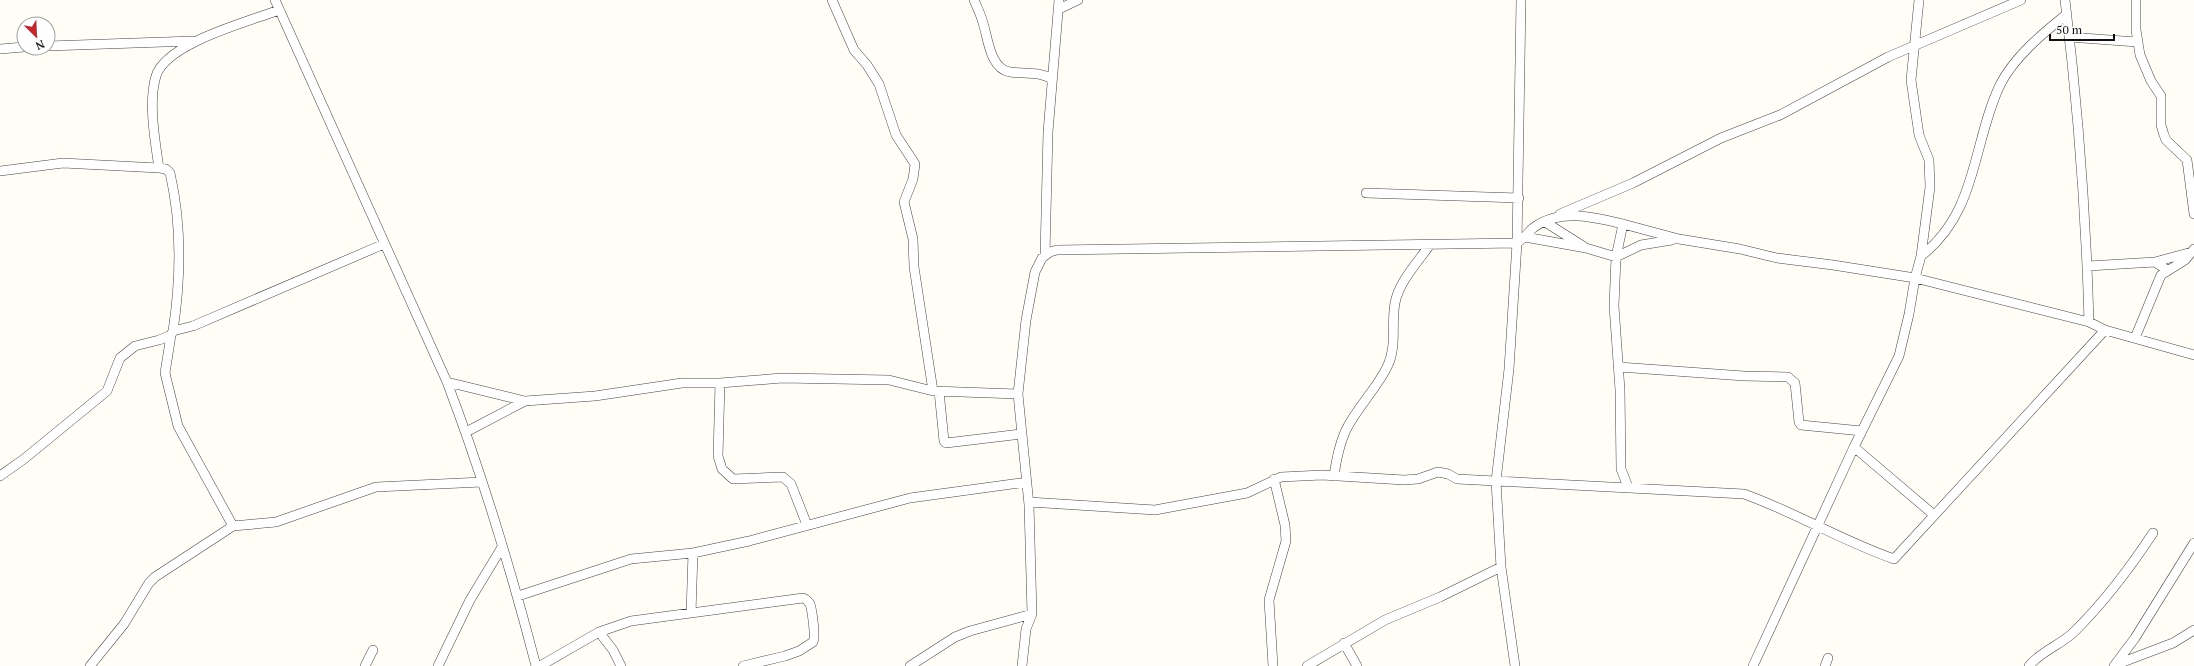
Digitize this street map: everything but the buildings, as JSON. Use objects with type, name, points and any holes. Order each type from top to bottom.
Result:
[{"type":"street","points":[[275,0],[447,382],[466,432],[518,596],[536,666]]},
{"type":"street","points":[[832,0],[854,50],[867,65],[879,84],[896,135],[914,164],[913,179],[904,202],[913,239],[914,267],[944,441],[1021,434]]},
{"type":"street","points":[[974,0],[981,15],[992,54],[1000,68],[1008,72],[1045,75],[1052,79]]},
{"type":"street","points":[[1045,255],[1048,132],[1059,4],[1078,0]]},
{"type":"street","points":[[1515,666],[1501,567],[1496,481],[1509,369],[1521,240],[1519,198],[1521,0]]},
{"type":"street","points":[[1753,666],[1816,527],[1899,356],[1921,256],[1930,187],[1929,160],[1920,135],[1914,106],[1912,80],[1919,0]]},
{"type":"street","points":[[1521,240],[1534,228],[1555,217],[1633,183],[1721,138],[1780,115],[1915,45],[2021,0]]},
{"type":"street","points":[[2065,0],[2070,37],[2088,266],[2089,322]]},
{"type":"street","points":[[2136,0],[2137,42],[2151,81],[2161,96],[2161,125],[2166,140],[2187,160],[2194,214]]},
{"type":"street","points":[[159,168],[153,120],[156,75],[168,57],[195,41],[279,10]]},
{"type":"street","points":[[1921,256],[1946,233],[1971,182],[2000,84],[2018,59],[2067,14]]},
{"type":"street","points":[[2070,37],[2137,42]]},
{"type":"street","points":[[56,46],[195,41]]},
{"type":"street","points":[[0,49],[16,48]]},
{"type":"street","points":[[0,171],[63,163],[159,168],[166,169],[170,173],[179,234],[179,297],[165,373],[178,426],[233,526]]},
{"type":"street","points":[[1366,193],[1519,198]]},
{"type":"street","points":[[1555,217],[1578,216],[1623,224],[1679,239],[1740,249],[1777,258],[1915,278],[2089,322],[2105,330],[2194,355]]},
{"type":"street","points":[[1545,222],[1586,248]]},
{"type":"street","points":[[1623,224],[1616,257],[1614,306],[1618,367],[1621,469],[1628,487]]},
{"type":"street","points":[[1022,666],[1026,629],[1032,614],[1029,502],[1018,394],[1030,292],[1038,264],[1045,255],[1057,250],[1429,246],[1521,240],[1586,248],[1616,257],[1642,245],[1679,239]]},
{"type":"street","points":[[0,476],[24,459],[107,391],[120,358],[135,346],[193,326],[384,244]]},
{"type":"street","points":[[1334,476],[1338,453],[1345,431],[1388,365],[1394,342],[1393,323],[1395,302],[1401,286],[1429,246]]},
{"type":"street","points":[[2088,266],[2155,262],[2193,251]]},
{"type":"street","points":[[2135,338],[2161,275],[2185,260],[2193,251]]},
{"type":"street","points":[[2155,262],[2167,270]]},
{"type":"street","points":[[1029,502],[1155,510],[1240,494],[1274,479],[1296,475],[1404,480],[1418,479],[1438,472],[1448,474],[1458,479],[1744,494],[1768,502],[1816,527],[1894,559],[2105,330]]},
{"type":"street","points":[[1618,367],[1744,376],[1788,377],[1795,383],[1799,422],[1801,425],[1862,431]]},
{"type":"street","points":[[447,382],[525,401],[595,396],[682,383],[720,383],[782,378],[889,380],[936,391],[1018,394]]},
{"type":"street","points":[[720,383],[718,456],[722,470],[733,479],[783,477],[791,484],[807,525]]},
{"type":"street","points":[[466,432],[525,401]]},
{"type":"street","points":[[1854,447],[1934,515]]},
{"type":"street","points":[[1614,486],[1621,469]]},
{"type":"street","points":[[1273,666],[1270,600],[1286,541],[1285,525],[1274,479]]},
{"type":"street","points":[[90,666],[124,624],[149,583],[155,576],[233,526],[276,522],[376,487],[482,482]]},
{"type":"street","points":[[518,596],[631,559],[693,553],[749,541],[910,498],[1027,482]]},
{"type":"street","points":[[2034,664],[2075,631],[2135,561],[2153,533]]},
{"type":"street","points":[[2114,666],[2135,638],[2194,542]]},
{"type":"street","points":[[438,666],[470,600],[502,547]]},
{"type":"street","points":[[691,613],[693,553]]},
{"type":"street","points":[[1307,666],[1385,620],[1440,597],[1501,567]]},
{"type":"street","points":[[540,666],[599,632],[631,621],[803,598],[807,600],[810,604],[814,633],[813,642],[799,651],[785,656],[744,666]]},
{"type":"street","points":[[910,666],[955,637],[970,631],[1032,614]]},
{"type":"street","points":[[2114,666],[2173,643],[2194,630]]},
{"type":"street","points":[[599,632],[613,650],[621,666]]},
{"type":"street","points":[[1344,644],[1357,666]]},
{"type":"street","points":[[365,666],[374,650]]}]
